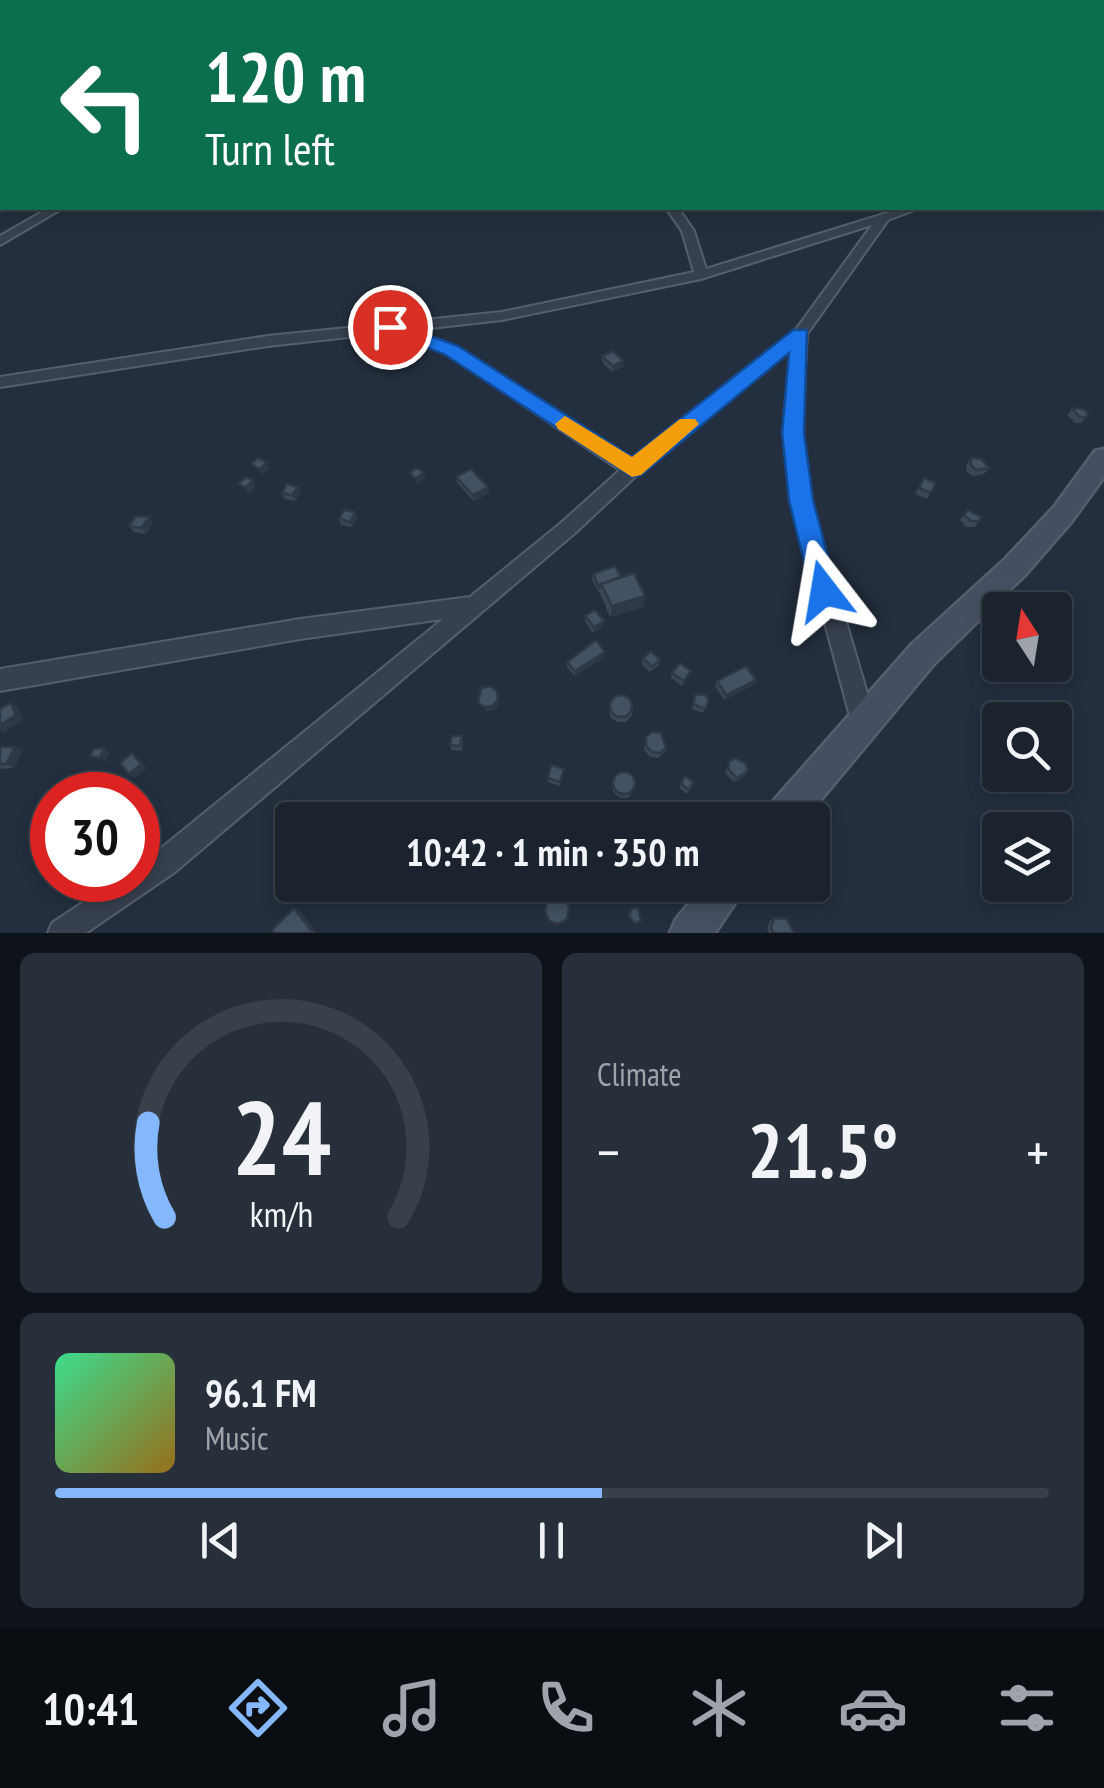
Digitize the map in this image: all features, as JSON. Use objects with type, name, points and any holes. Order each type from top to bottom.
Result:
[{"type":"main road","points":[[796,802],[923,654],[1015,567],[1063,514],[1104,458]]},
{"type":"main road","points":[[690,933],[715,902]]},
{"type":"street","points":[[0,241],[54,210]]},
{"type":"street","points":[[674,210],[692,239],[701,275]]},
{"type":"street","points":[[0,382],[390,327],[502,316],[701,275],[909,210]]},
{"type":"street","points":[[62,933],[166,863],[474,606],[632,468],[800,334],[882,220]]},
{"type":"street","points":[[390,327],[451,350],[632,468]]},
{"type":"street","points":[[800,334],[793,433],[801,500],[863,720]]},
{"type":"street","points":[[0,680],[300,630],[474,606]]},
{"type":"building","points":[[613,351],[624,361],[613,366],[602,356]]},
{"type":"building","points":[[1081,408],[1088,413],[1086,417],[1072,409]]},
{"type":"building","points":[[258,458],[267,463],[259,469],[251,464]]},
{"type":"building","points":[[971,458],[981,459],[989,468],[976,470]]},
{"type":"building","points":[[416,468],[424,472],[415,479],[410,473]]},
{"type":"building","points":[[471,469],[488,487],[473,495],[456,477]]},
{"type":"building","points":[[247,477],[253,481],[245,488],[238,483]]},
{"type":"building","points":[[924,478],[936,483],[931,493],[919,488]]},
{"type":"building","points":[[287,484],[298,487],[292,495],[282,493]]},
{"type":"building","points":[[344,510],[355,512],[350,522],[339,519]]},
{"type":"building","points":[[968,510],[981,517],[979,521],[964,515]]},
{"type":"building","points":[[136,516],[149,517],[141,528],[129,526]]},
{"type":"building","points":[[615,566],[621,577],[599,588],[593,574]]},
{"type":"building","points":[[634,573],[645,596],[612,606],[601,584]]},
{"type":"building","points":[[595,610],[604,621],[594,627],[585,616]]},
{"type":"building","points":[[596,640],[605,652],[575,671],[567,662]]},
{"type":"building","points":[[651,651],[660,660],[652,667],[643,658]]},
{"type":"building","points":[[680,663],[691,671],[684,681],[672,673]]},
{"type":"building","points":[[746,666],[756,680],[726,695],[717,681]]},
{"type":"building","points":[[490,686],[497,691],[498,699],[493,706],[484,707],[478,703],[481,688]]},
{"type":"building","points":[[696,694],[706,695],[709,701],[705,709],[693,704]]},
{"type":"building","points":[[621,695],[629,698],[629,714],[621,717],[613,714],[610,706],[613,698]]},
{"type":"building","points":[[11,703],[16,715],[0,725],[0,709]]},
{"type":"building","points":[[652,732],[661,733],[666,748],[660,753],[646,746],[646,737]]},
{"type":"building","points":[[452,736],[462,736],[460,746],[450,745]]},
{"type":"building","points":[[0,747],[15,747],[6,764],[0,764]]},
{"type":"building","points":[[104,748],[100,758],[90,756],[94,749]]},
{"type":"building","points":[[132,753],[141,764],[127,772],[120,763]]},
{"type":"building","points":[[735,758],[745,763],[748,771],[737,778],[728,769]]},
{"type":"building","points":[[551,765],[564,769],[560,782],[548,778]]},
{"type":"building","points":[[624,772],[632,775],[632,791],[624,794],[616,791],[613,783],[616,775]]},
{"type":"building","points":[[685,776],[694,782],[689,790],[681,784]]},
{"type":"building","points":[[547,902],[567,902],[569,908],[567,919],[558,924],[549,921]]},
{"type":"building","points":[[294,908],[313,933],[274,933],[272,930]]},
{"type":"building","points":[[632,908],[638,908],[641,921],[634,923],[629,915]]},
{"type":"building","points":[[774,918],[787,919],[794,933],[773,933]]},
{"type":"slow traffic","points":[[565,424],[632,468],[688,424]]},
{"type":"route","points":[[390,327],[451,350],[632,468],[800,334],[793,433],[801,500],[824,591]]}]
